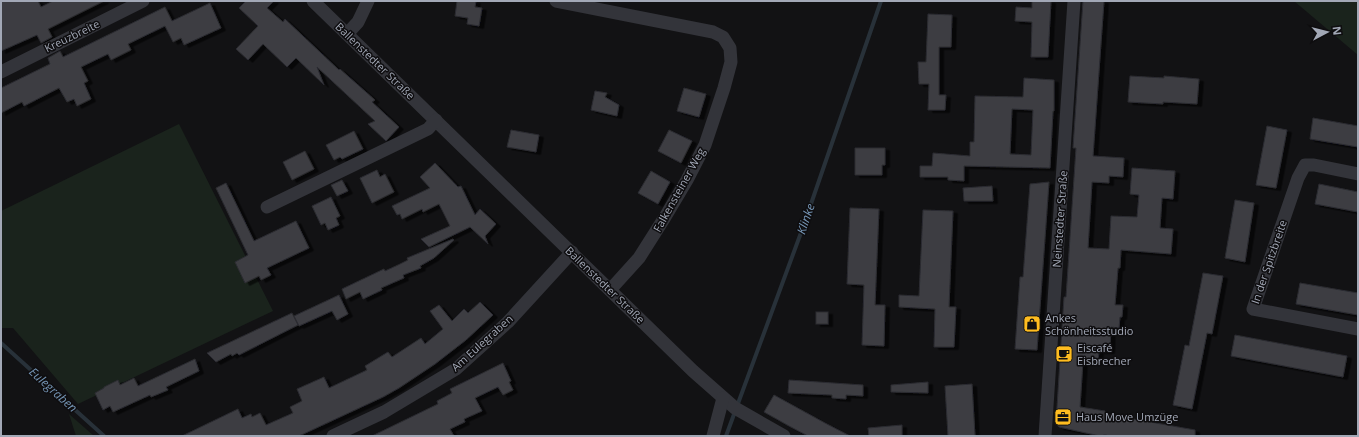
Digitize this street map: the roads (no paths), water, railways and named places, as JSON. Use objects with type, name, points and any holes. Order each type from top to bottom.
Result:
[{"type":"street","name":"Kreuzbreite","points":[[1,72],[143,1]]},
{"type":"street","name":"Ballenstedter Straße","points":[[313,1],[693,371],[727,401],[784,436]]},
{"type":"street","points":[[347,34],[358,22],[368,1]]},
{"type":"street","name":"Falkensteiner Weg","points":[[556,1],[713,32],[723,37],[730,48],[731,62],[717,108],[701,152],[687,180],[638,258],[610,290]]},
{"type":"street","name":"Neinstedter Straße","points":[[1045,436],[1074,1]]},
{"type":"street","points":[[267,207],[428,129],[436,120]]},
{"type":"street","name":"In der Spitzbreite","points":[[1358,174],[1314,165],[1305,165],[1298,178],[1253,309],[1358,329]]},
{"type":"street","name":"Am Eulegraben","points":[[333,436],[384,412],[456,369],[508,322],[572,252]]},
{"type":"street","points":[[713,436],[727,401]]},
{"type":"waterway","name":"Klinke","points":[[726,436],[802,230],[881,1]]},
{"type":"waterway","name":"Eulegraben","points":[[1,343],[104,436]]},
{"type":"place","name":"Ankes Schönheitsstudio","points":[[1032,324]]},
{"type":"place","name":"Eiscafé Eisbrecher","points":[[1064,354]]},
{"type":"place","name":"Haus Move Umzüge","points":[[1063,417]]}]
